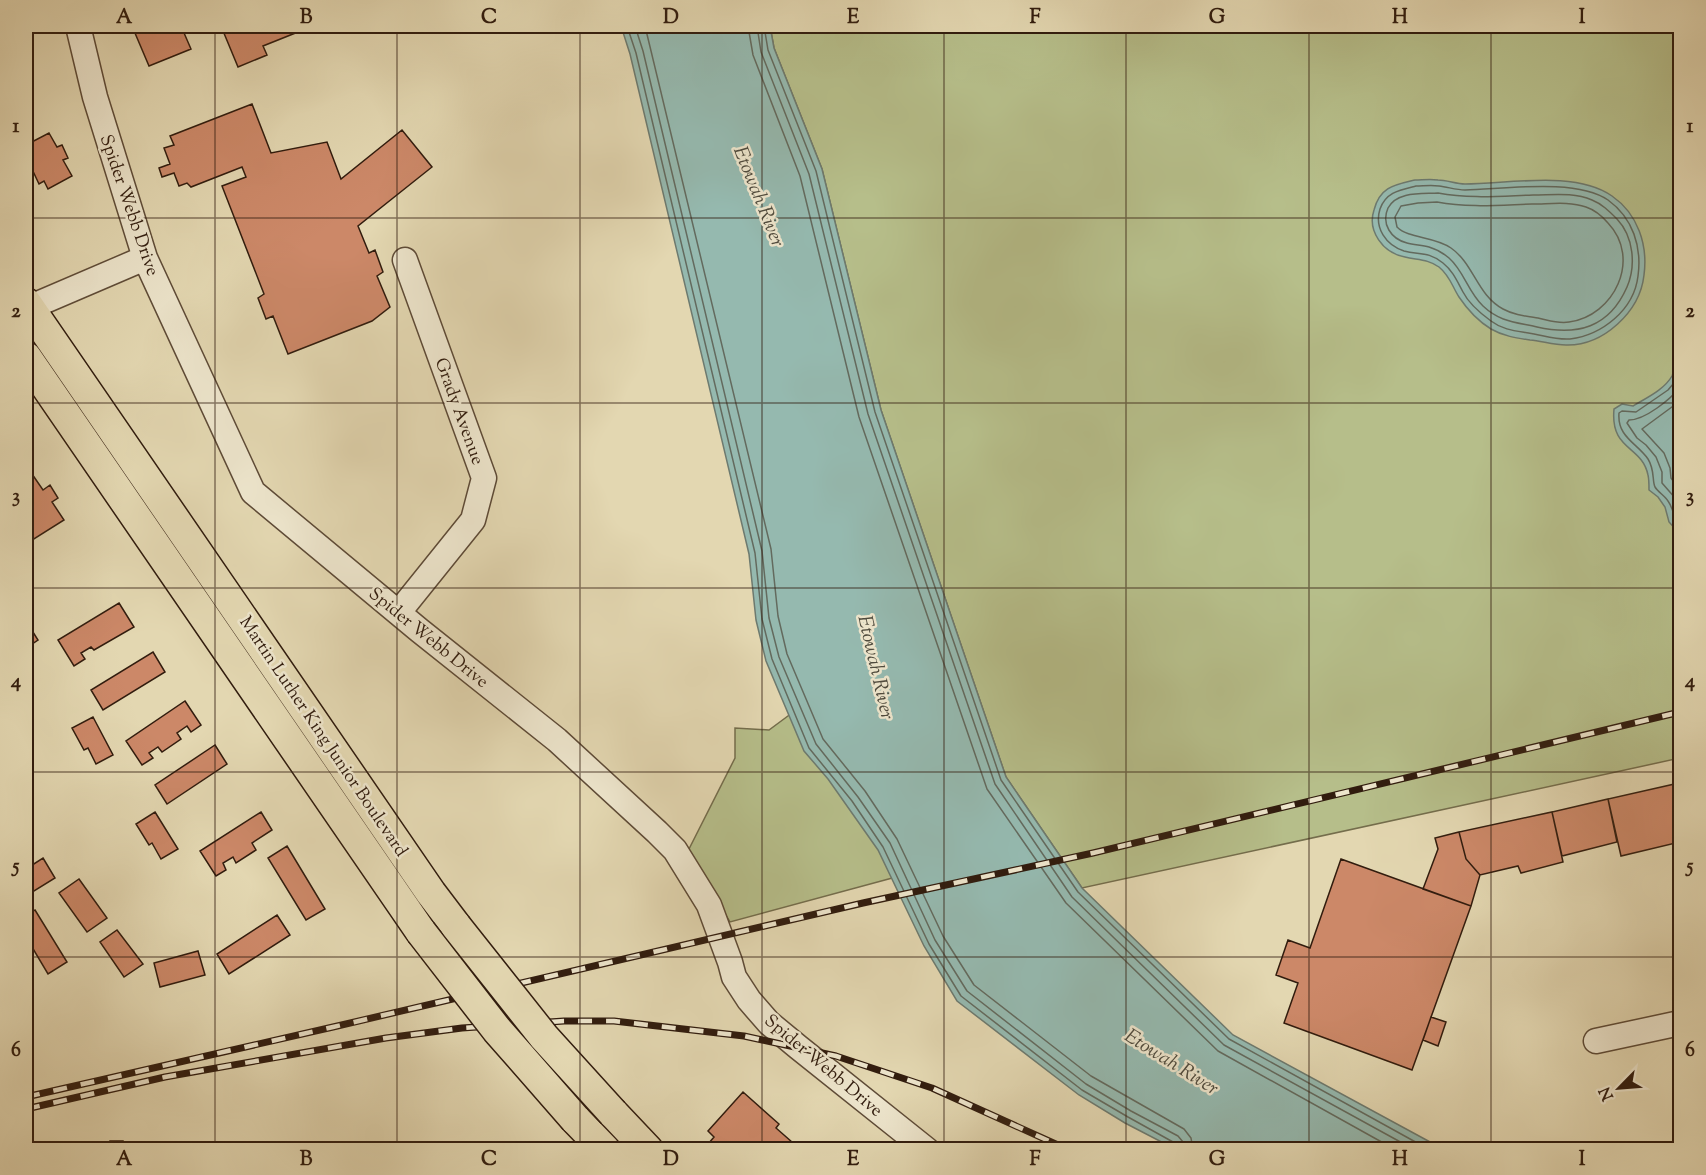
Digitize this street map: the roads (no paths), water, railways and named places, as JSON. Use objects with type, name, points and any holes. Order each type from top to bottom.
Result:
[{"type":"main road","name":"Martin Luther King Junior Boulevard","points":[[27,307],[456,926],[544,1036],[648,1149]]},
{"type":"main road","name":"Martin Luther King Junior Boulevard","points":[[26,357],[421,932],[497,1030],[602,1148]]},
{"type":"street","name":"Spider Webb Drive","points":[[78,26],[95,97],[145,258],[253,492],[557,740],[675,850],[709,905],[734,977],[749,1000],[790,1041],[927,1149]]},
{"type":"street","points":[[27,307],[145,258]]},
{"type":"street","name":"Grady Avenue","points":[[399,612],[473,520],[484,478],[405,260]]},
{"type":"street","points":[[1596,1041],[1680,1023]]},
{"type":"street","points":[[602,1148],[619,1120]]},
{"type":"water","name":"Etowah River","points":[[621,26],[770,26],[774,48],[822,169],[881,410],[1006,777],[1082,888],[1233,1035],[1443,1149],[1175,1149],[1125,1123],[1079,1095],[957,1001],[924,946],[878,850],[828,779],[804,751],[766,661],[756,620],[749,554],[630,54]]},
{"type":"water","points":[[1415,180],[1441,180],[1465,184],[1561,181],[1597,188],[1612,196],[1621,203],[1635,221],[1642,242],[1644,275],[1635,302],[1627,314],[1606,333],[1580,344],[1561,345],[1505,335],[1491,329],[1477,319],[1466,306],[1443,270],[1427,261],[1397,255],[1384,246],[1375,233],[1372,218],[1380,196],[1389,188]]},
{"type":"water","points":[[1680,353],[1680,534],[1669,522],[1665,507],[1658,497],[1649,490],[1645,465],[1617,433],[1614,409],[1622,404],[1633,406],[1660,390],[1672,376]]},
{"type":"railway","points":[[26,1097],[863,903],[1093,853],[1680,712]]},
{"type":"railway","points":[[26,1109],[165,1077],[386,1038],[462,1028],[564,1021],[614,1021],[744,1036],[836,1056],[932,1088],[1069,1150]]}]
